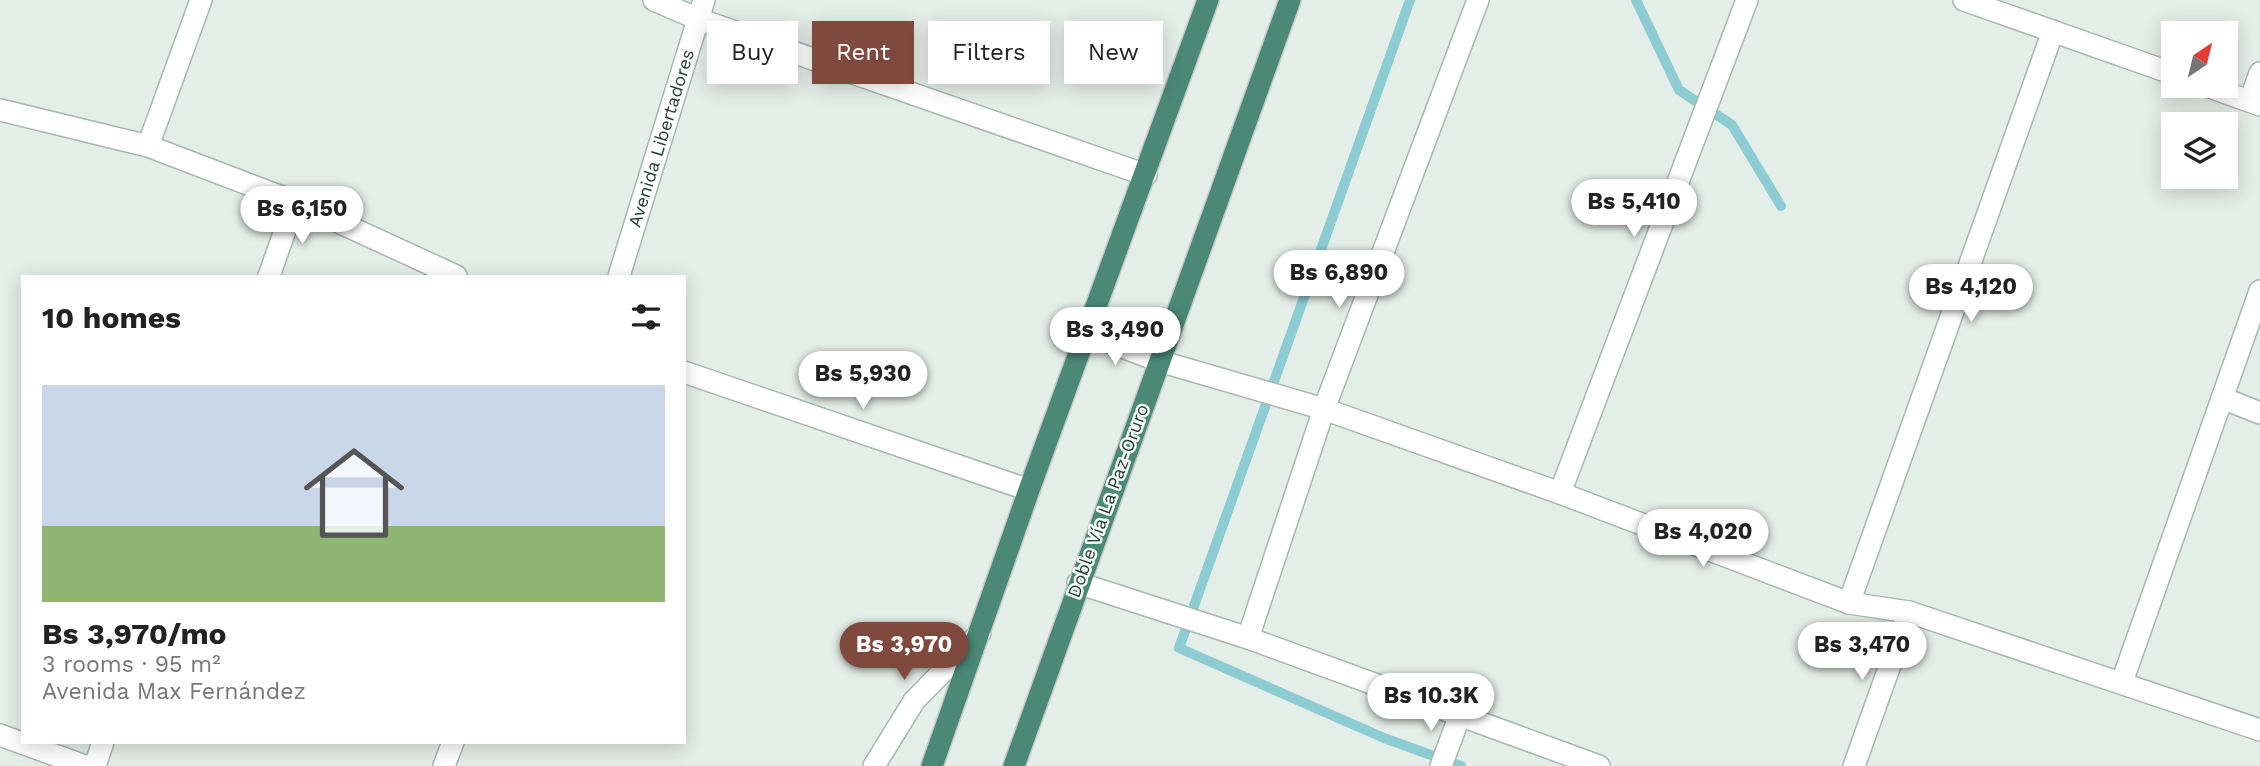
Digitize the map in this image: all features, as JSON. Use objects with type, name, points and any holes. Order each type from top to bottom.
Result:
[{"type":"highway","points":[[932,766],[1029,490],[1208,0]]},
{"type":"highway","name":"Doble Vía La Paz-Oruro","points":[[1014,766],[1290,0]]},
{"type":"street","points":[[148,146],[201,0]]},
{"type":"street","points":[[654,0],[701,9],[1146,175]]},
{"type":"street","points":[[1248,638],[1324,409],[1478,0]]},
{"type":"street","points":[[1560,493],[1747,0]]},
{"type":"street","points":[[1964,0],[2161,69]]},
{"type":"street","name":"Avenida Libertadores","points":[[619,275],[701,9]]},
{"type":"street","points":[[1849,603],[2053,31]]},
{"type":"street","points":[[2238,97],[2255,103],[2260,73]]},
{"type":"street","points":[[0,110],[148,146],[295,202],[454,275]]},
{"type":"street","points":[[269,275],[295,202]]},
{"type":"street","points":[[2122,682],[2260,292]]},
{"type":"street","points":[[1087,333],[1159,362],[1324,409],[1560,493],[1849,603],[1909,612],[2260,730]]},
{"type":"street","points":[[686,373],[1029,490]]},
{"type":"street","points":[[2222,398],[2260,413]]},
{"type":"street","points":[[1078,583],[1248,638],[1599,766]]},
{"type":"street","points":[[1854,766],[1909,612]]},
{"type":"street","points":[[874,766],[914,701],[980,633]]},
{"type":"street","points":[[1441,766],[1460,715]]},
{"type":"street","points":[[0,735],[21,743]]},
{"type":"street","points":[[25,744],[85,766]]},
{"type":"street","points":[[95,766],[102,744]]},
{"type":"street","points":[[444,766],[452,744]]},
{"type":"waterway","points":[[1410,0],[1179,648],[1384,738],[1461,766]]},
{"type":"waterway","points":[[1636,0],[1679,90],[1732,125],[1781,206]]}]
